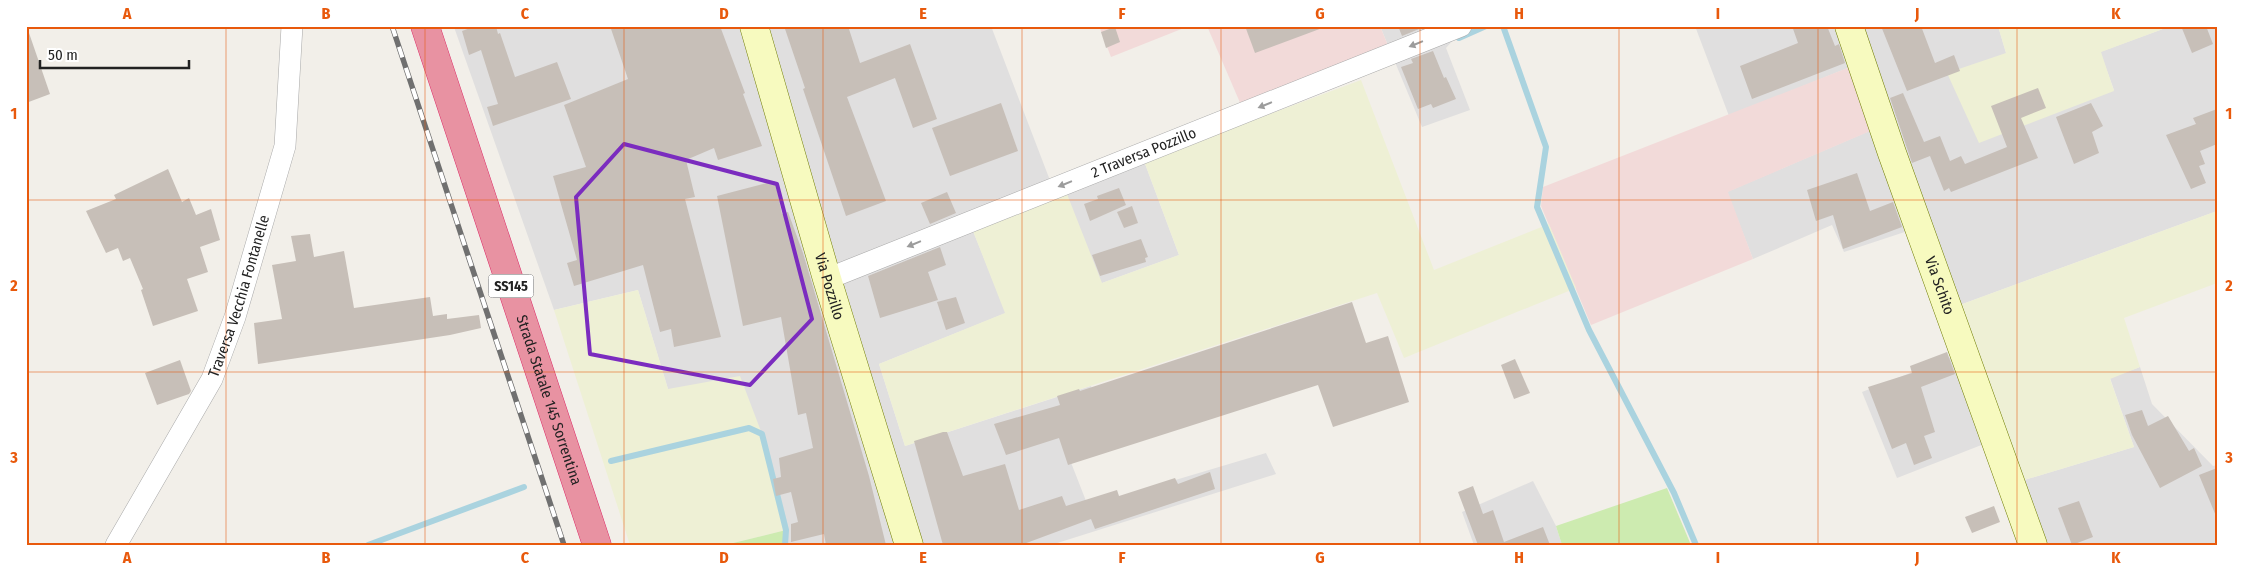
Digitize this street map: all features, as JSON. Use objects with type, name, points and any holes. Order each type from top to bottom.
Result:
[{"type":"highway","name":"Strada Statale 145 Sorrentina","points":[[425,26],[597,545]]},
{"type":"street","name":"Traversa Vecchia Fontanelle","points":[[116,545],[212,379],[235,317],[285,146],[292,26]]},
{"type":"street","name":"Via Pozzillo","points":[[754,26],[827,279],[909,545]]},
{"type":"street","name":"2 Traversa Pozzillo","points":[[827,279],[1461,26]]},
{"type":"street","name":"Via Schito","points":[[1849,26],[1892,153],[2033,545]]},
{"type":"highlighted area","points":[[624,144],[777,184],[812,319],[750,385],[590,354],[576,197]]},
{"type":"shaded area","points":[[991,26],[1051,183],[1144,161],[1179,255],[1102,283],[973,231],[1006,313],[879,364],[905,446],[1091,386],[1103,426],[1061,437],[1088,506],[1266,453],[1276,474],[1051,545],[785,545],[786,530],[762,434],[668,389],[638,290],[554,310],[454,27]]},
{"type":"shaded area","points":[[1099,26],[1189,26],[1111,57]]},
{"type":"shaded area","points":[[1207,26],[1380,26],[1389,48],[1241,105]]},
{"type":"shaded area","points":[[1380,26],[1478,26],[1479,29],[1454,39],[1446,48],[1470,110],[1422,127]]},
{"type":"shaded area","points":[[1695,26],[1998,26],[2006,53],[2114,90],[2100,52],[2171,26],[2216,26],[2217,211],[1957,306],[1929,224],[1844,252],[1832,225],[1753,259],[1727,192],[1874,129],[1850,67],[1729,116]]},
{"type":"shaded area","points":[[1850,67],[1875,129],[1728,192],[1753,259],[1591,325],[1541,206],[1543,187]]},
{"type":"shaded area","points":[[1953,356],[1984,444],[1897,478],[1862,392]]},
{"type":"shaded area","points":[[2140,367],[2152,404],[2213,466],[2217,465],[2217,545],[2044,545],[2021,481],[2134,447],[2110,378]]},
{"type":"shaded area","points":[[1533,481],[1556,526],[1562,545],[1474,545],[1462,512]]},
{"type":"green space","points":[[1998,26],[2171,26],[2101,52],[2114,91],[1979,143],[1947,73],[2006,53]]},
{"type":"green space","points":[[1361,80],[1434,270],[1549,224],[1576,288],[1404,358],[1377,293],[905,446],[879,364],[1005,313],[973,231],[1067,194],[1102,283],[1179,255],[1144,161]]},
{"type":"green space","points":[[2217,211],[2217,283],[2124,318],[2140,367],[2110,379],[2134,447],[2021,481],[1957,306]]},
{"type":"green space","points":[[638,290],[668,389],[740,376],[762,434],[786,530],[725,545],[630,545],[554,310]]},
{"type":"green space","points":[[1667,488],[1691,545],[1562,545],[1556,526]]},
{"type":"green space","points":[[786,530],[785,545],[725,545]]},
{"type":"building","points":[[476,26],[496,26],[515,77],[557,62],[571,99],[493,126],[487,107],[498,104],[481,50],[469,55],[462,31]]},
{"type":"building","points":[[610,26],[720,26],[745,93],[743,94],[762,146],[718,160],[714,148],[686,160],[695,197],[685,199],[721,337],[674,347],[671,329],[660,332],[643,265],[574,286],[567,263],[577,260],[553,176],[586,167],[564,105],[628,79]]},
{"type":"building","points":[[784,26],[848,26],[860,63],[910,44],[937,119],[913,128],[895,78],[847,97],[886,201],[846,216]]},
{"type":"building","points":[[1245,26],[1325,26],[1325,27],[1255,53]]},
{"type":"building","points":[[1398,26],[1424,26],[1424,27],[1402,36]]},
{"type":"building","points":[[1792,26],[1827,26],[1835,46],[1839,44],[1845,63],[1752,99],[1740,66],[1798,43]]},
{"type":"building","points":[[1881,26],[1921,26],[1935,63],[1954,55],[1960,71],[1907,91]]},
{"type":"building","points":[[2181,26],[2206,26],[2213,44],[2192,53]]},
{"type":"building","points":[[1115,27],[1120,42],[1106,48],[1101,32]]},
{"type":"building","points":[[26,33],[29,33],[50,94],[26,103]]},
{"type":"building","points":[[1433,51],[1444,78],[1446,77],[1456,99],[1433,108],[1431,104],[1418,109],[1401,67],[1413,63],[1411,59]]},
{"type":"building","points":[[2038,88],[2046,108],[2021,118],[2038,158],[1951,192],[1949,188],[1944,191],[1930,156],[1912,163],[1890,98],[1903,93],[1924,142],[1940,136],[1950,161],[1961,156],[1965,164],[2007,147],[1991,106]]},
{"type":"building","points":[[1001,103],[1018,151],[950,176],[932,128]]},
{"type":"building","points":[[2091,103],[2103,126],[2092,132],[2099,153],[2074,164],[2056,117]]},
{"type":"building","points":[[2217,109],[2217,144],[2200,151],[2205,164],[2199,166],[2206,183],[2191,189],[2166,135],[2196,124],[2193,118]]},
{"type":"building","points":[[168,169],[182,202],[189,198],[196,215],[211,209],[220,240],[200,247],[208,272],[187,279],[198,311],[153,326],[141,290],[143,289],[130,258],[123,261],[118,248],[106,253],[86,211],[116,199],[114,195]]},
{"type":"building","points":[[1857,173],[1870,211],[1893,202],[1902,227],[1843,249],[1833,215],[1816,221],[1807,190]]},
{"type":"building","points":[[775,181],[782,214],[788,212],[803,253],[869,476],[886,545],[826,545],[824,534],[791,542],[791,524],[798,522],[791,492],[776,496],[773,479],[781,477],[779,458],[813,448],[806,413],[798,415],[781,317],[743,326],[717,196]]},
{"type":"building","points":[[1119,188],[1126,205],[1090,221],[1084,204],[1098,199],[1097,196]]},
{"type":"building","points":[[947,192],[956,213],[930,224],[921,203]]},
{"type":"building","points":[[1132,206],[1138,223],[1124,228],[1117,212]]},
{"type":"building","points":[[310,234],[314,257],[344,251],[354,308],[430,297],[433,316],[447,314],[447,319],[479,315],[481,328],[450,335],[258,364],[254,323],[282,319],[272,265],[296,261],[291,236]]},
{"type":"building","points":[[1141,239],[1148,257],[1145,258],[1146,262],[1100,276],[1092,255]]},
{"type":"building","points":[[940,247],[946,265],[928,272],[938,300],[880,318],[868,276]]},
{"type":"building","points":[[956,297],[965,323],[946,330],[937,302]]},
{"type":"building","points":[[1352,302],[1366,343],[1388,336],[1409,402],[1333,427],[1318,385],[1068,465],[1059,438],[1006,455],[994,424],[1060,405],[1057,396],[1079,389],[1080,391]]},
{"type":"building","points":[[1947,352],[1955,374],[1921,387],[1935,432],[1924,436],[1932,458],[1914,465],[1906,443],[1892,449],[1868,387],[1912,373],[1910,366]]},
{"type":"building","points":[[1515,359],[1530,393],[1514,399],[1501,365]]},
{"type":"building","points":[[180,360],[191,391],[189,394],[157,405],[145,373]]},
{"type":"building","points":[[2142,410],[2148,426],[2168,416],[2189,451],[2194,448],[2202,466],[2160,488],[2132,435],[2125,415]]},
{"type":"building","points":[[947,432],[963,476],[1005,464],[1019,510],[1062,496],[1066,506],[1117,490],[1119,496],[1175,478],[1178,484],[1210,472],[1215,489],[1095,529],[1091,519],[1021,545],[943,545],[914,441]]},
{"type":"building","points":[[2217,468],[2217,516],[2216,516],[2199,475]]},
{"type":"building","points":[[1473,486],[1483,514],[1493,510],[1504,542],[1543,527],[1550,545],[1478,545],[1458,492]]},
{"type":"building","points":[[2079,501],[2093,537],[2072,545],[2058,508]]},
{"type":"building","points":[[1994,506],[2000,522],[1972,533],[1965,517]]},
{"type":"waterway","points":[[1459,38],[1486,26]]},
{"type":"waterway","points":[[1503,26],[1546,147],[1537,207],[1589,330],[1674,493],[1696,545]]},
{"type":"waterway","points":[[611,461],[749,428],[762,434],[786,530],[785,545]]},
{"type":"waterway","points":[[368,545],[524,487]]},
{"type":"railway","points":[[392,26],[564,545]]}]
